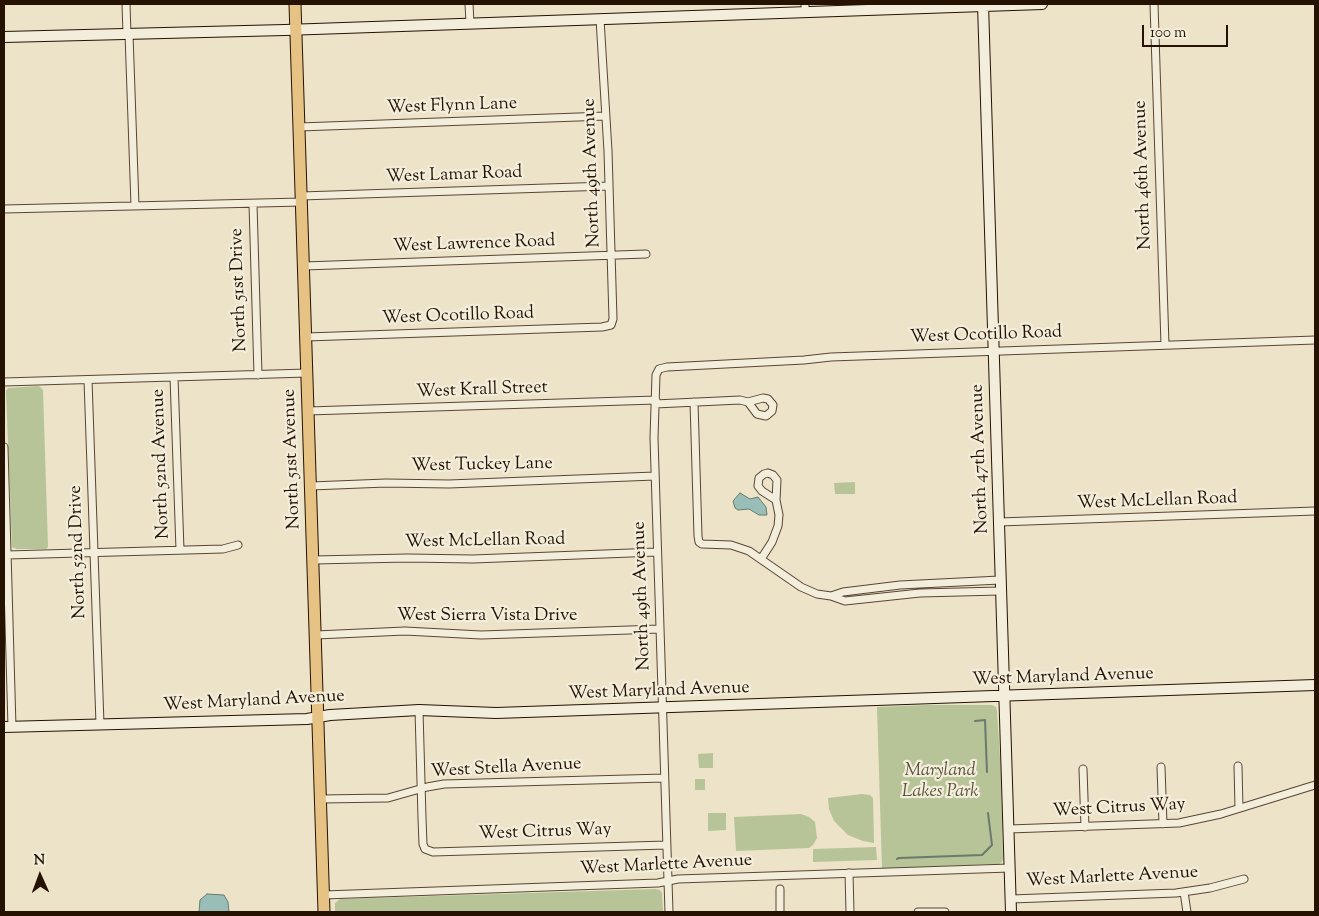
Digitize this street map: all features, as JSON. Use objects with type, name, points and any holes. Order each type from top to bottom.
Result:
[{"type":"main road","name":"North 51st Avenue","points":[[295,4],[324,912]]},
{"type":"street","points":[[126,4],[135,206]]},
{"type":"street","points":[[470,4],[470,23]]},
{"type":"street","points":[[4,36],[296,30],[600,19],[805,8],[1042,4]]},
{"type":"street","name":"North 46th Avenue","points":[[1154,4],[1165,345]]},
{"type":"street","name":"North 47th Avenue","points":[[983,5],[1011,912]]},
{"type":"street","name":"North 49th Avenue","points":[[600,19],[611,255],[611,325]]},
{"type":"street","name":"West Flynn Lane","points":[[299,127],[606,116]]},
{"type":"street","name":"West Lamar Road","points":[[4,209],[252,204],[302,199],[608,186]]},
{"type":"street","name":"North 51st Drive","points":[[252,204],[258,375]]},
{"type":"street","name":"West Lawrence Road","points":[[304,266],[646,254]]},
{"type":"street","name":"West Ocotillo Road","points":[[306,337],[602,328],[611,325]]},
{"type":"street","name":"West Ocotillo Road","points":[[659,369],[832,357],[1315,340]]},
{"type":"street","name":"North 49th Avenue","points":[[659,369],[656,375],[655,476],[669,912]]},
{"type":"street","points":[[4,382],[307,374]]},
{"type":"street","name":"North 52nd Avenue","points":[[174,377],[180,550]]},
{"type":"street","name":"North 52nd Drive","points":[[88,380],[100,724]]},
{"type":"street","name":"West Krall Street","points":[[308,411],[740,400],[748,402]]},
{"type":"street","points":[[694,402],[699,542],[736,546],[749,551],[801,587],[817,594],[846,601],[1000,585]]},
{"type":"street","points":[[4,447],[8,727]]},
{"type":"street","name":"West Tuckey Lane","points":[[311,486],[386,483],[450,484],[655,476]]},
{"type":"street","points":[[761,559],[772,542],[778,526],[779,515],[776,500]]},
{"type":"street","name":"West McLellan Road","points":[[999,522],[1315,512]]},
{"type":"street","points":[[7,555],[222,549],[238,545]]},
{"type":"street","name":"West McLellan Road","points":[[314,560],[473,559],[657,552]]},
{"type":"street","name":"West Sierra Vista Drive","points":[[316,635],[405,631],[481,635],[659,629]]},
{"type":"street","name":"West Maryland Avenue","points":[[8,727],[307,719],[419,710],[496,713],[1315,685]]},
{"type":"street","points":[[419,710],[421,788]]},
{"type":"street","points":[[1238,766],[1239,808]]},
{"type":"street","points":[[1161,767],[1163,824]]},
{"type":"street","points":[[1083,769],[1085,827]]},
{"type":"street","name":"West Stella Avenue","points":[[321,799],[388,798],[421,788],[444,784],[664,778]]},
{"type":"street","name":"West Citrus Way","points":[[1009,829],[1179,823],[1201,819],[1315,785]]},
{"type":"street","name":"West Citrus Way","points":[[421,788],[423,844],[425,849],[433,852],[666,845]]},
{"type":"street","name":"West Marlette Avenue","points":[[324,895],[1010,868]]},
{"type":"street","points":[[849,873],[850,912]]},
{"type":"street","name":"West Marlette Avenue","points":[[1011,899],[1184,892],[1210,888],[1244,879]]},
{"type":"street","points":[[780,889],[780,912]]},
{"type":"street","points":[[1184,892],[1186,912]]},
{"type":"street","points":[[918,912],[945,912]]},
{"type":"green space","points":[[39,386],[43,390],[48,547],[46,549],[17,549],[12,547],[6,391],[8,388]]},
{"type":"green space","points":[[855,482],[855,494],[835,494],[834,483]]},
{"type":"green space","name":"Maryland Lakes Park","points":[[992,705],[996,707],[1001,773],[1003,859],[999,864],[882,868],[877,707]]},
{"type":"green space","points":[[713,753],[713,768],[699,768],[698,754]]},
{"type":"green space","points":[[695,779],[705,779],[705,790],[695,790]]},
{"type":"green space","points":[[862,794],[870,795],[873,798],[874,843],[848,835],[834,821],[829,809],[828,798]]},
{"type":"green space","points":[[708,813],[726,813],[726,830],[708,831]]},
{"type":"green space","points":[[801,814],[815,822],[817,838],[809,848],[736,851],[734,817]]},
{"type":"green space","points":[[876,847],[877,860],[813,862],[813,849]]},
{"type":"green space","points":[[656,889],[662,893],[663,912],[335,912],[335,903],[340,899]]},
{"type":"water","points":[[740,493],[750,499],[758,497],[766,507],[767,515],[759,515],[749,509],[738,510],[735,508],[733,501]]},
{"type":"water","points":[[207,894],[224,895],[228,902],[229,912],[199,912],[200,900]]},
{"type":"waterway","points":[[975,721],[985,720],[987,772]]},
{"type":"waterway","points":[[897,859],[982,855],[992,845],[988,813]]}]
